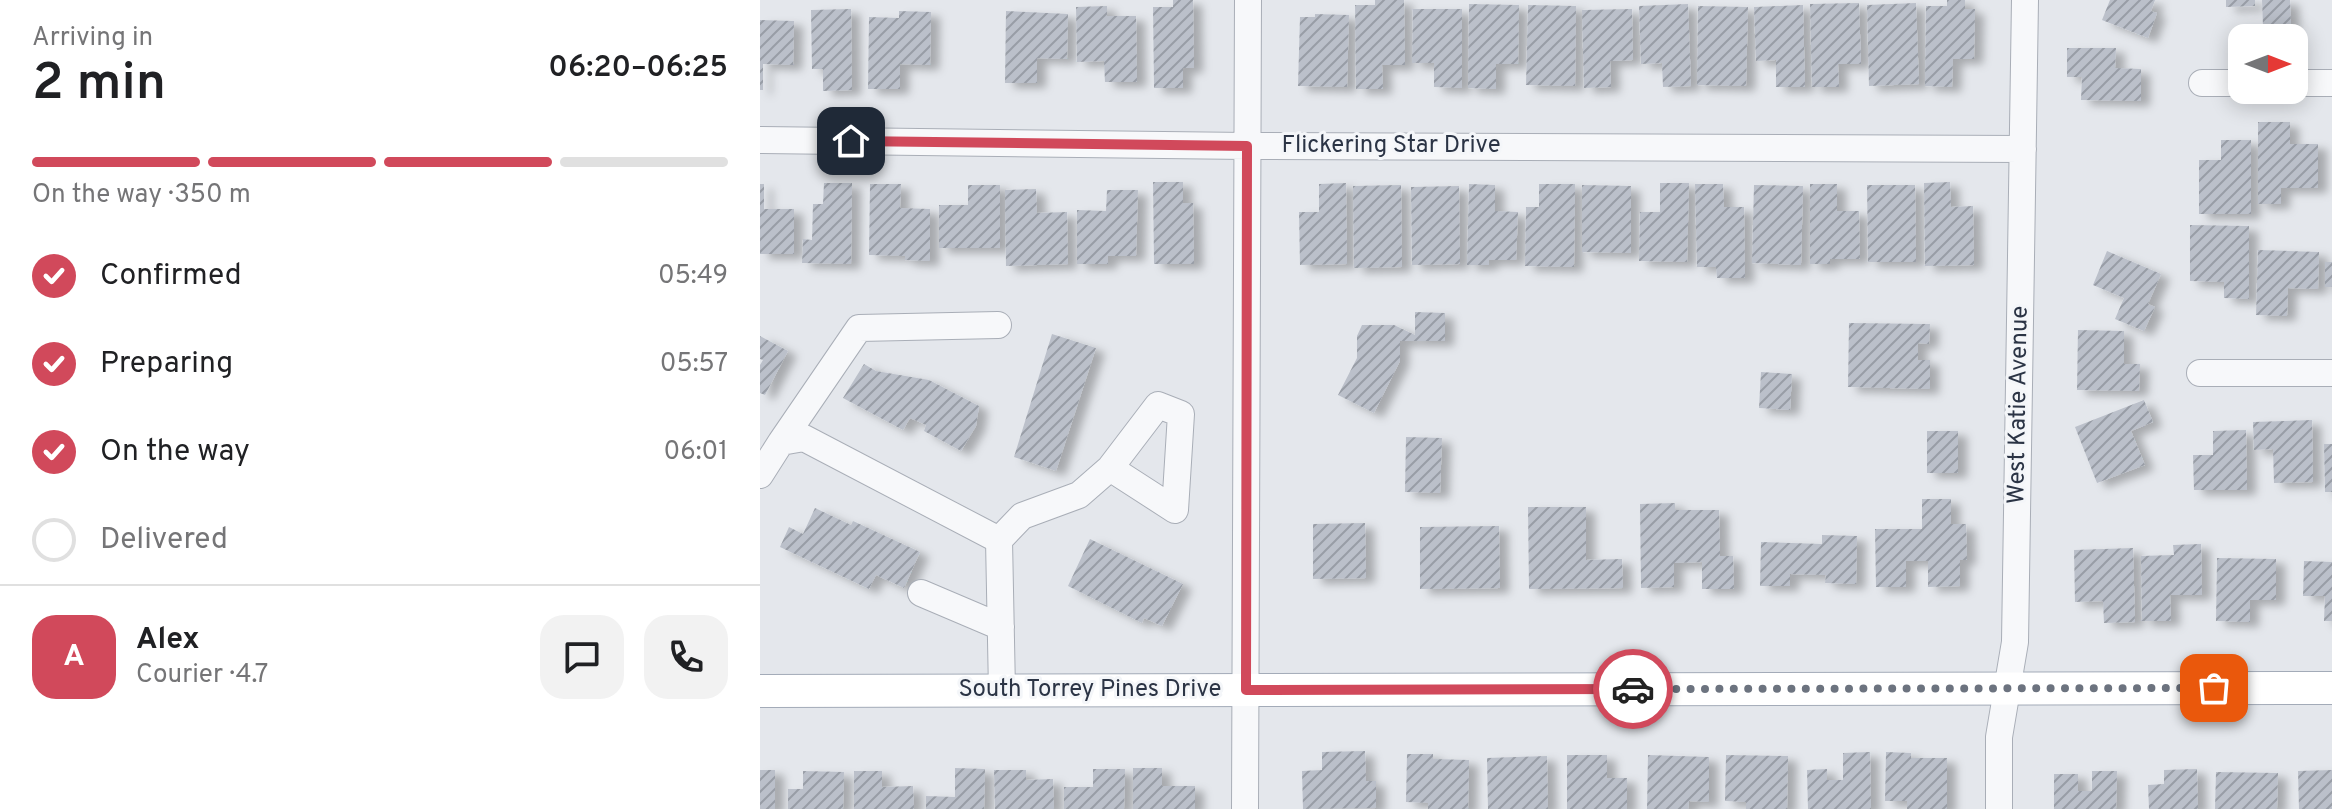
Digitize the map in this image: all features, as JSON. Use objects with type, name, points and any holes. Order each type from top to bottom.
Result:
[{"type":"main road","name":"South Torrey Pines Drive","points":[[760,691],[2332,688]]},
{"type":"street","points":[[1245,809],[1248,0]]},
{"type":"street","name":"West Katie Avenue","points":[[1999,809],[1999,737],[2015,642],[2025,0]]},
{"type":"street","points":[[2202,83],[2228,83]]},
{"type":"street","points":[[2308,83],[2332,83]]},
{"type":"street","name":"Flickering Star Drive","points":[[760,140],[1247,146],[2023,149]]},
{"type":"street","points":[[760,475],[859,328],[998,325]]},
{"type":"street","points":[[2200,373],[2332,373]]},
{"type":"street","points":[[781,442],[804,438],[999,540]]},
{"type":"street","points":[[1002,691],[999,540],[1022,516],[1079,495],[1110,468]]},
{"type":"street","points":[[921,593],[1001,627]]},
{"type":"building","points":[[1173,0],[1193,0],[1194,68],[1183,68],[1183,88],[1154,88],[1153,7],[1173,7]]},
{"type":"building","points":[[1375,0],[1404,0],[1405,65],[1382,65],[1383,89],[1356,89],[1355,5],[1375,5]]},
{"type":"building","points":[[1947,0],[1965,0],[1965,9],[1975,9],[1974,59],[1953,59],[1952,87],[1925,86],[1926,6],[1947,6]]},
{"type":"building","points":[[2110,0],[2155,0],[2151,11],[2157,13],[2148,38],[2102,20]]},
{"type":"building","points":[[2226,0],[2255,0],[2255,6],[2226,7]]},
{"type":"building","points":[[2262,0],[2290,0],[2291,24],[2263,24]]},
{"type":"building","points":[[1859,3],[1861,64],[1838,64],[1839,87],[1812,87],[1810,4]]},
{"type":"building","points":[[1916,3],[1919,84],[1869,86],[1867,5]]},
{"type":"building","points":[[1469,4],[1519,5],[1518,64],[1496,64],[1496,89],[1468,88]]},
{"type":"building","points":[[1688,4],[1691,86],[1663,87],[1662,63],[1641,64],[1639,6]]},
{"type":"building","points":[[1528,5],[1576,6],[1575,86],[1526,85]]},
{"type":"building","points":[[1803,5],[1805,87],[1776,87],[1776,60],[1756,61],[1754,7]]},
{"type":"building","points":[[1107,6],[1107,16],[1136,16],[1137,82],[1105,82],[1104,61],[1077,62],[1076,7]]},
{"type":"building","points":[[1698,6],[1748,7],[1746,86],[1697,85]]},
{"type":"building","points":[[851,9],[852,90],[823,91],[823,69],[812,69],[811,10]]},
{"type":"building","points":[[1413,9],[1462,9],[1462,88],[1434,87],[1434,63],[1412,63]]},
{"type":"building","points":[[1632,9],[1633,60],[1610,61],[1611,87],[1584,88],[1582,10]]},
{"type":"building","points":[[899,11],[931,12],[930,65],[900,64],[900,89],[868,89],[869,17],[899,18]]},
{"type":"building","points":[[1006,11],[1068,14],[1067,59],[1037,58],[1037,83],[1005,83]]},
{"type":"building","points":[[1315,14],[1349,15],[1347,87],[1298,86],[1300,17],[1315,17]]},
{"type":"building","points":[[760,20],[794,21],[793,65],[763,64],[763,90],[760,90]]},
{"type":"building","points":[[2067,48],[2116,48],[2115,68],[2141,69],[2141,101],[2081,100],[2082,77],[2067,77]]},
{"type":"building","points":[[2258,122],[2290,122],[2290,144],[2318,144],[2318,188],[2281,188],[2281,204],[2258,204]]},
{"type":"building","points":[[2221,140],[2251,140],[2251,214],[2199,214],[2199,160],[2221,160]]},
{"type":"building","points":[[1153,182],[1183,182],[1183,203],[1193,203],[1194,264],[1154,264]]},
{"type":"building","points":[[1950,182],[1951,207],[1973,206],[1974,265],[1925,266],[1924,183]]},
{"type":"building","points":[[824,183],[852,183],[851,264],[802,263],[803,239],[812,240],[813,204],[823,204]]},
{"type":"building","points":[[1346,183],[1347,264],[1300,265],[1299,212],[1319,212],[1319,184]]},
{"type":"building","points":[[1660,183],[1689,183],[1687,262],[1639,261],[1640,212],[1660,212]]},
{"type":"building","points":[[760,184],[764,184],[764,209],[794,209],[794,254],[760,254]]},
{"type":"building","points":[[870,184],[901,184],[900,208],[930,209],[930,261],[905,260],[905,256],[869,255]]},
{"type":"building","points":[[1469,184],[1495,185],[1495,211],[1518,212],[1516,260],[1489,260],[1489,265],[1467,265]]},
{"type":"building","points":[[1539,184],[1575,184],[1574,267],[1525,266],[1526,207],[1539,207]]},
{"type":"building","points":[[1695,184],[1723,184],[1724,207],[1744,207],[1745,278],[1717,278],[1716,267],[1697,267]]},
{"type":"building","points":[[1810,184],[1837,184],[1837,211],[1859,211],[1860,259],[1830,259],[1830,264],[1810,264]]},
{"type":"building","points":[[968,185],[1000,185],[1000,248],[939,248],[939,205],[968,205]]},
{"type":"building","points":[[1401,185],[1402,267],[1354,268],[1353,186]]},
{"type":"building","points":[[1582,185],[1631,186],[1631,253],[1582,252]]},
{"type":"building","points":[[1754,185],[1803,186],[1801,265],[1752,263]]},
{"type":"building","points":[[1867,185],[1915,185],[1916,262],[1868,262]]},
{"type":"building","points":[[1459,186],[1460,264],[1412,265],[1411,187]]},
{"type":"building","points":[[1036,189],[1037,213],[1067,212],[1068,264],[1006,266],[1005,190]]},
{"type":"building","points":[[1107,190],[1138,190],[1136,256],[1108,256],[1108,264],[1077,264],[1077,210],[1106,211]]},
{"type":"building","points":[[2190,225],[2249,226],[2249,299],[2224,298],[2224,282],[2190,281]]},
{"type":"building","points":[[2258,250],[2319,252],[2318,289],[2288,288],[2287,316],[2256,315]]},
{"type":"building","points":[[2107,251],[2161,274],[2148,304],[2155,307],[2144,331],[2115,319],[2124,298],[2093,285]]},
{"type":"building","points":[[2325,262],[2332,262],[2332,287],[2325,287]]},
{"type":"building","points":[[1415,312],[1445,313],[1445,341],[1400,341],[1400,361],[1374,413],[1338,395],[1357,358],[1357,336],[1362,325],[1394,325],[1415,335]]},
{"type":"building","points":[[1849,323],[1930,324],[1929,344],[1918,343],[1918,360],[1930,360],[1930,389],[1848,387]]},
{"type":"building","points":[[2078,330],[2124,331],[2124,364],[2140,364],[2139,391],[2077,390]]},
{"type":"building","points":[[1052,334],[1096,348],[1056,471],[1014,457]]},
{"type":"building","points":[[760,336],[788,351],[765,395],[760,393],[760,365],[763,360],[760,359]]},
{"type":"building","points":[[864,364],[876,371],[929,380],[979,406],[976,426],[961,451],[924,431],[926,425],[910,418],[903,430],[843,398]]},
{"type":"building","points":[[1761,372],[1792,374],[1790,410],[1759,408]]},
{"type":"building","points":[[2144,400],[2153,422],[2131,431],[2145,465],[2097,483],[2075,427]]},
{"type":"building","points":[[2312,420],[2313,482],[2274,483],[2273,449],[2254,450],[2253,422]]},
{"type":"building","points":[[2246,430],[2247,490],[2194,490],[2193,455],[2213,455],[2213,431]]},
{"type":"building","points":[[1927,431],[1958,431],[1958,473],[1927,473]]},
{"type":"building","points":[[1406,437],[1442,438],[1440,493],[1405,492]]},
{"type":"building","points":[[2324,444],[2332,444],[2332,492],[2325,492]]},
{"type":"building","points":[[1922,499],[1951,499],[1951,524],[1966,524],[1967,560],[1960,560],[1960,586],[1928,587],[1928,561],[1906,561],[1906,587],[1876,587],[1875,529],[1922,529]]},
{"type":"building","points":[[1675,503],[1675,510],[1719,510],[1720,556],[1733,556],[1734,589],[1702,589],[1702,562],[1674,563],[1674,587],[1641,588],[1640,504]]},
{"type":"building","points":[[1528,507],[1586,507],[1586,560],[1622,559],[1623,588],[1529,589]]},
{"type":"building","points":[[815,508],[851,525],[853,521],[920,552],[904,588],[876,575],[869,589],[780,547],[789,527],[803,534]]},
{"type":"building","points":[[1365,523],[1366,578],[1313,579],[1313,524]]},
{"type":"building","points":[[1499,526],[1500,588],[1420,589],[1420,527]]},
{"type":"building","points":[[1822,535],[1857,536],[1856,584],[1825,583],[1826,575],[1790,574],[1790,586],[1760,586],[1761,542],[1822,544]]},
{"type":"building","points":[[1090,539],[1183,584],[1162,626],[1144,618],[1142,623],[1068,586]]},
{"type":"building","points":[[2201,544],[2202,595],[2170,595],[2171,621],[2142,621],[2141,556],[2174,555],[2173,545]]},
{"type":"building","points":[[2133,548],[2135,622],[2104,623],[2103,601],[2075,602],[2074,550]]},
{"type":"building","points":[[2217,558],[2276,559],[2276,600],[2250,600],[2250,622],[2216,621]]},
{"type":"building","points":[[2304,561],[2332,562],[2332,621],[2324,621],[2325,596],[2303,596]]},
{"type":"building","points":[[1365,751],[1366,781],[1376,781],[1376,808],[1303,809],[1302,771],[1322,770],[1322,752]]},
{"type":"building","points":[[1870,752],[1871,809],[1808,809],[1807,770],[1827,769],[1827,780],[1843,780],[1843,753]]},
{"type":"building","points":[[1886,752],[1911,753],[1911,758],[1947,758],[1947,809],[1907,809],[1907,801],[1885,801]]},
{"type":"building","points":[[1407,754],[1433,754],[1433,759],[1469,760],[1468,809],[1428,809],[1428,803],[1406,802]]},
{"type":"building","points":[[1567,755],[1607,755],[1607,778],[1627,778],[1627,809],[1567,809]]},
{"type":"building","points":[[1648,755],[1709,757],[1709,802],[1689,801],[1688,809],[1647,809]]},
{"type":"building","points":[[1726,755],[1788,756],[1787,809],[1746,809],[1746,802],[1725,801]]},
{"type":"building","points":[[1547,756],[1548,809],[1488,809],[1487,758]]},
{"type":"building","points":[[955,768],[985,769],[984,809],[926,809],[926,796],[955,797]]},
{"type":"building","points":[[1133,768],[1162,768],[1162,786],[1195,786],[1195,809],[1133,809]]},
{"type":"building","points":[[1093,769],[1125,769],[1124,809],[1064,809],[1064,787],[1093,787]]},
{"type":"building","points":[[2197,769],[2198,809],[2149,809],[2148,785],[2164,784],[2164,770]]},
{"type":"building","points":[[760,770],[775,770],[775,809],[760,809]]},
{"type":"building","points":[[994,770],[1026,770],[1026,780],[1053,779],[1054,809],[995,809]]},
{"type":"building","points":[[2332,770],[2332,809],[2299,809],[2298,771]]},
{"type":"building","points":[[803,771],[844,772],[843,809],[788,809],[788,789],[803,789]]},
{"type":"building","points":[[854,771],[882,771],[882,787],[913,786],[914,809],[854,809]]},
{"type":"building","points":[[2092,771],[2117,771],[2116,809],[2054,809],[2054,774],[2078,774],[2078,791],[2092,791]]},
{"type":"building","points":[[2216,772],[2278,773],[2277,809],[2215,809]]},
{"type":"way so far","points":[[1633,689],[2214,688]]},
{"type":"route","points":[[851,141],[1247,146],[1246,690],[1633,689]]}]
